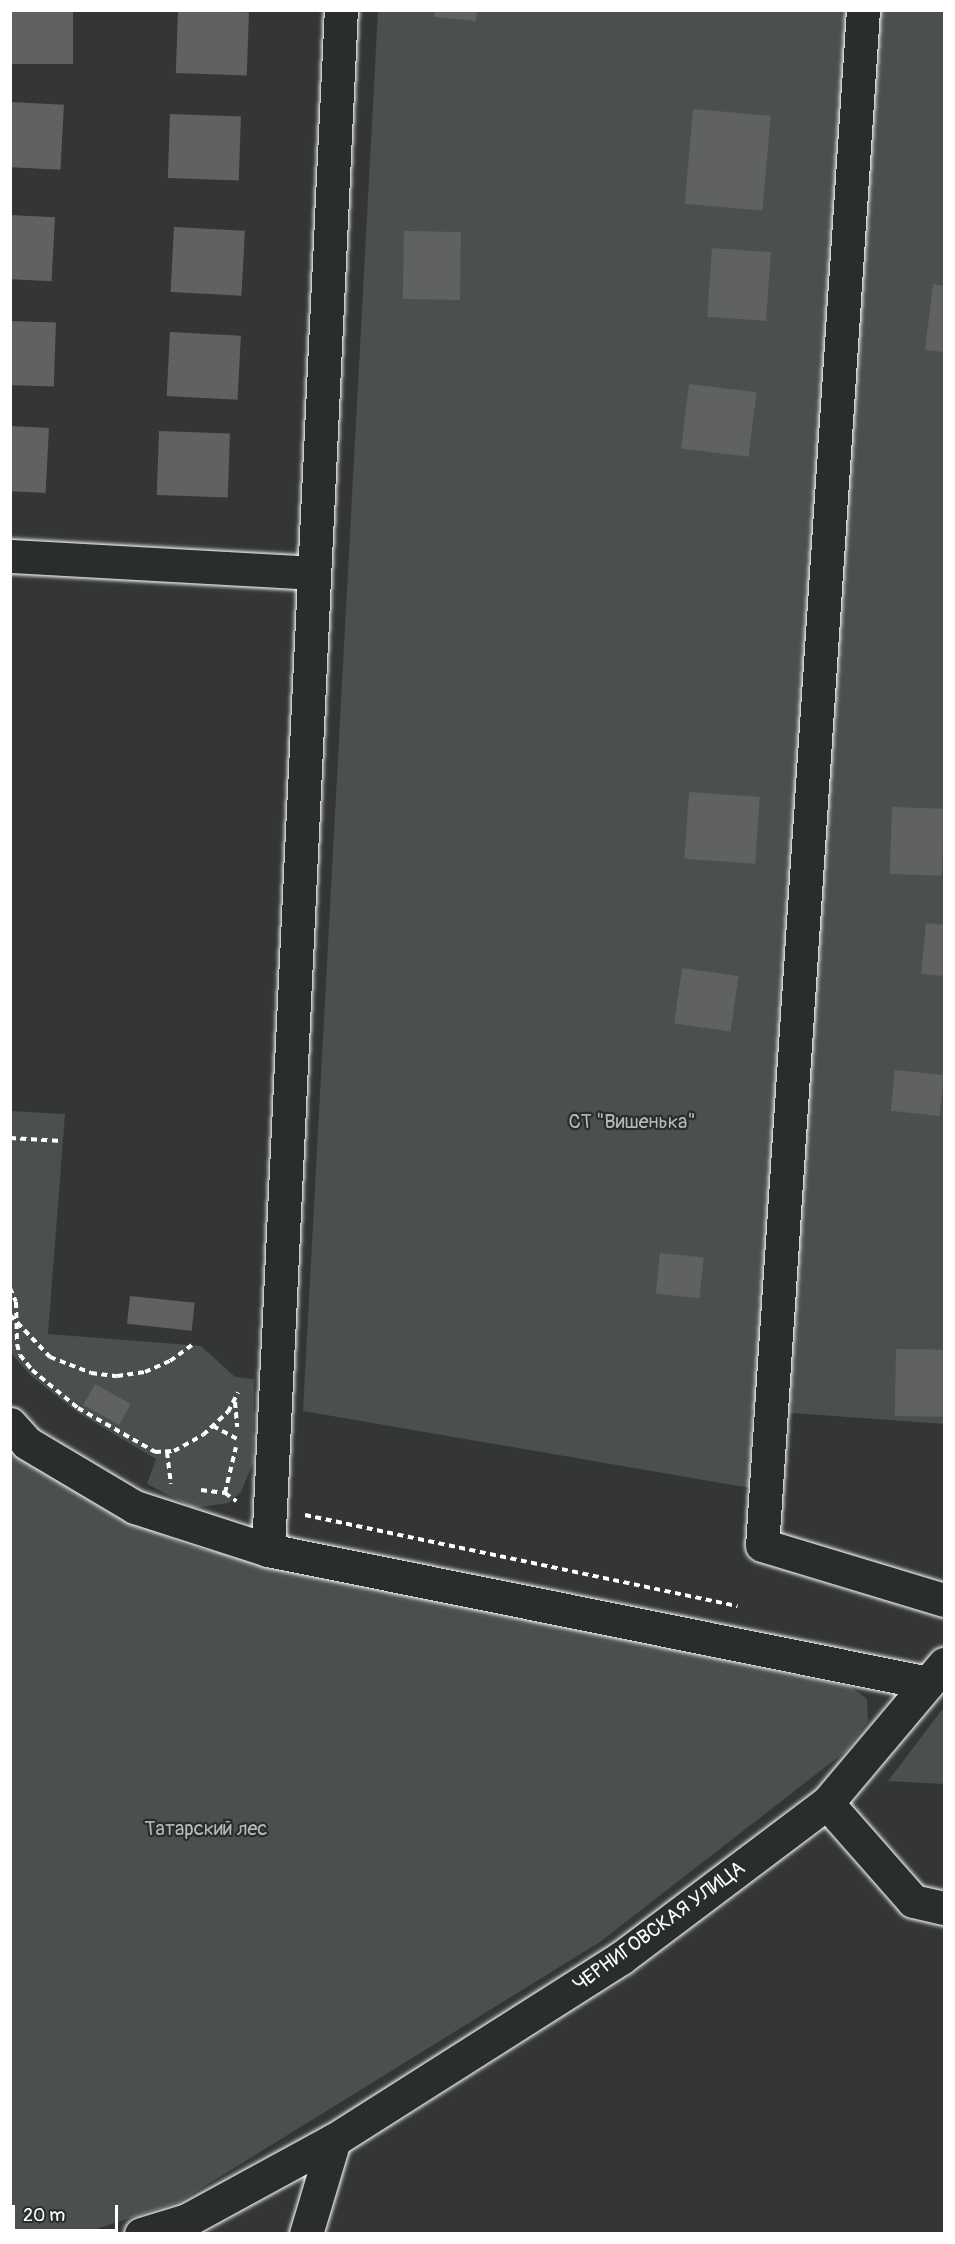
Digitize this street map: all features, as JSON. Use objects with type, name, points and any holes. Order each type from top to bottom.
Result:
[{"type":"street","points":[[268,1550],[341,10]]},
{"type":"street","points":[[863,10],[762,1545],[945,1600]]},
{"type":"street","points":[[10,556],[313,573]]},
{"type":"street","points":[[10,1424],[27,1443],[135,1507],[268,1550],[936,1673]]},
{"type":"street","name":"ЧЕРНИГОВСКАЯ УЛИЦА","points":[[141,2234],[187,2220],[334,2140],[621,1958],[827,1803],[936,1673]]},
{"type":"street","points":[[827,1803],[913,1900],[945,1908]]},
{"type":"street","points":[[306,2234],[334,2140]]},
{"type":"path","points":[[10,1138],[62,1141]]},
{"type":"path","points":[[10,1288],[16,1302],[20,1355],[32,1370],[78,1408],[155,1452],[167,1452],[187,1444],[213,1426],[235,1401]]},
{"type":"path","points":[[10,1315],[17,1325],[50,1357],[91,1373],[117,1376],[145,1372],[170,1361],[192,1345]]},
{"type":"path","points":[[225,1493],[237,1439],[235,1401],[240,1383]]},
{"type":"path","points":[[213,1426],[237,1439]]},
{"type":"path","points":[[167,1452],[171,1485],[182,1487]]},
{"type":"path","points":[[193,1488],[225,1493],[240,1503],[748,1608]]},
{"type":"green space","name":"СТ \"Вишенька\"","points":[[378,11],[944,11],[944,1424],[752,1410],[750,1488],[303,1411]]},
{"type":"green space","points":[[10,1111],[65,1114],[48,1334],[201,1346],[235,1377],[254,1379],[253,1463],[241,1492],[228,1503],[194,1508],[147,1484],[156,1459],[77,1412],[30,1375],[11,1353]]},
{"type":"green space","name":"Татарский лес","points":[[10,1444],[125,1519],[189,1546],[851,1687],[867,1699],[868,1721],[846,1751],[600,1942],[179,2202],[96,2229],[97,2233],[11,2233]]},
{"type":"green space","points":[[944,1707],[944,1784],[888,1781]]},
{"type":"building","points":[[10,10],[73,10],[73,64],[10,64]]},
{"type":"building","points":[[178,10],[249,12],[247,75],[176,73]]},
{"type":"building","points":[[435,10],[477,10],[476,21],[434,17]]},
{"type":"building","points":[[10,102],[64,105],[61,170],[10,167]]},
{"type":"building","points":[[693,109],[771,116],[762,210],[685,204]]},
{"type":"building","points":[[170,114],[241,116],[239,180],[168,178]]},
{"type":"building","points":[[10,215],[55,217],[52,281],[10,279]]},
{"type":"building","points":[[174,227],[245,231],[242,296],[171,292]]},
{"type":"building","points":[[404,231],[461,232],[460,300],[403,299]]},
{"type":"building","points":[[712,248],[771,252],[766,321],[707,317]]},
{"type":"building","points":[[933,284],[944,286],[944,352],[925,350]]},
{"type":"building","points":[[10,321],[56,323],[54,387],[10,385]]},
{"type":"building","points":[[170,332],[241,336],[238,400],[167,396]]},
{"type":"building","points":[[689,384],[756,392],[749,457],[681,449]]},
{"type":"building","points":[[10,426],[49,428],[46,493],[10,491]]},
{"type":"building","points":[[159,431],[230,433],[228,497],[157,495]]},
{"type":"building","points":[[689,792],[760,797],[755,864],[684,859]]},
{"type":"building","points":[[892,807],[944,809],[942,876],[890,874]]},
{"type":"building","points":[[926,923],[944,925],[944,976],[921,974]]},
{"type":"building","points":[[682,968],[738,976],[731,1031],[674,1023]]},
{"type":"building","points":[[895,1070],[944,1075],[939,1116],[891,1111]]},
{"type":"building","points":[[660,1253],[704,1258],[699,1298],[656,1294]]},
{"type":"building","points":[[130,1296],[195,1303],[192,1331],[127,1324]]},
{"type":"building","points":[[896,1349],[944,1350],[943,1417],[895,1416]]},
{"type":"building","points":[[95,1384],[131,1404],[119,1425],[83,1405]]}]
